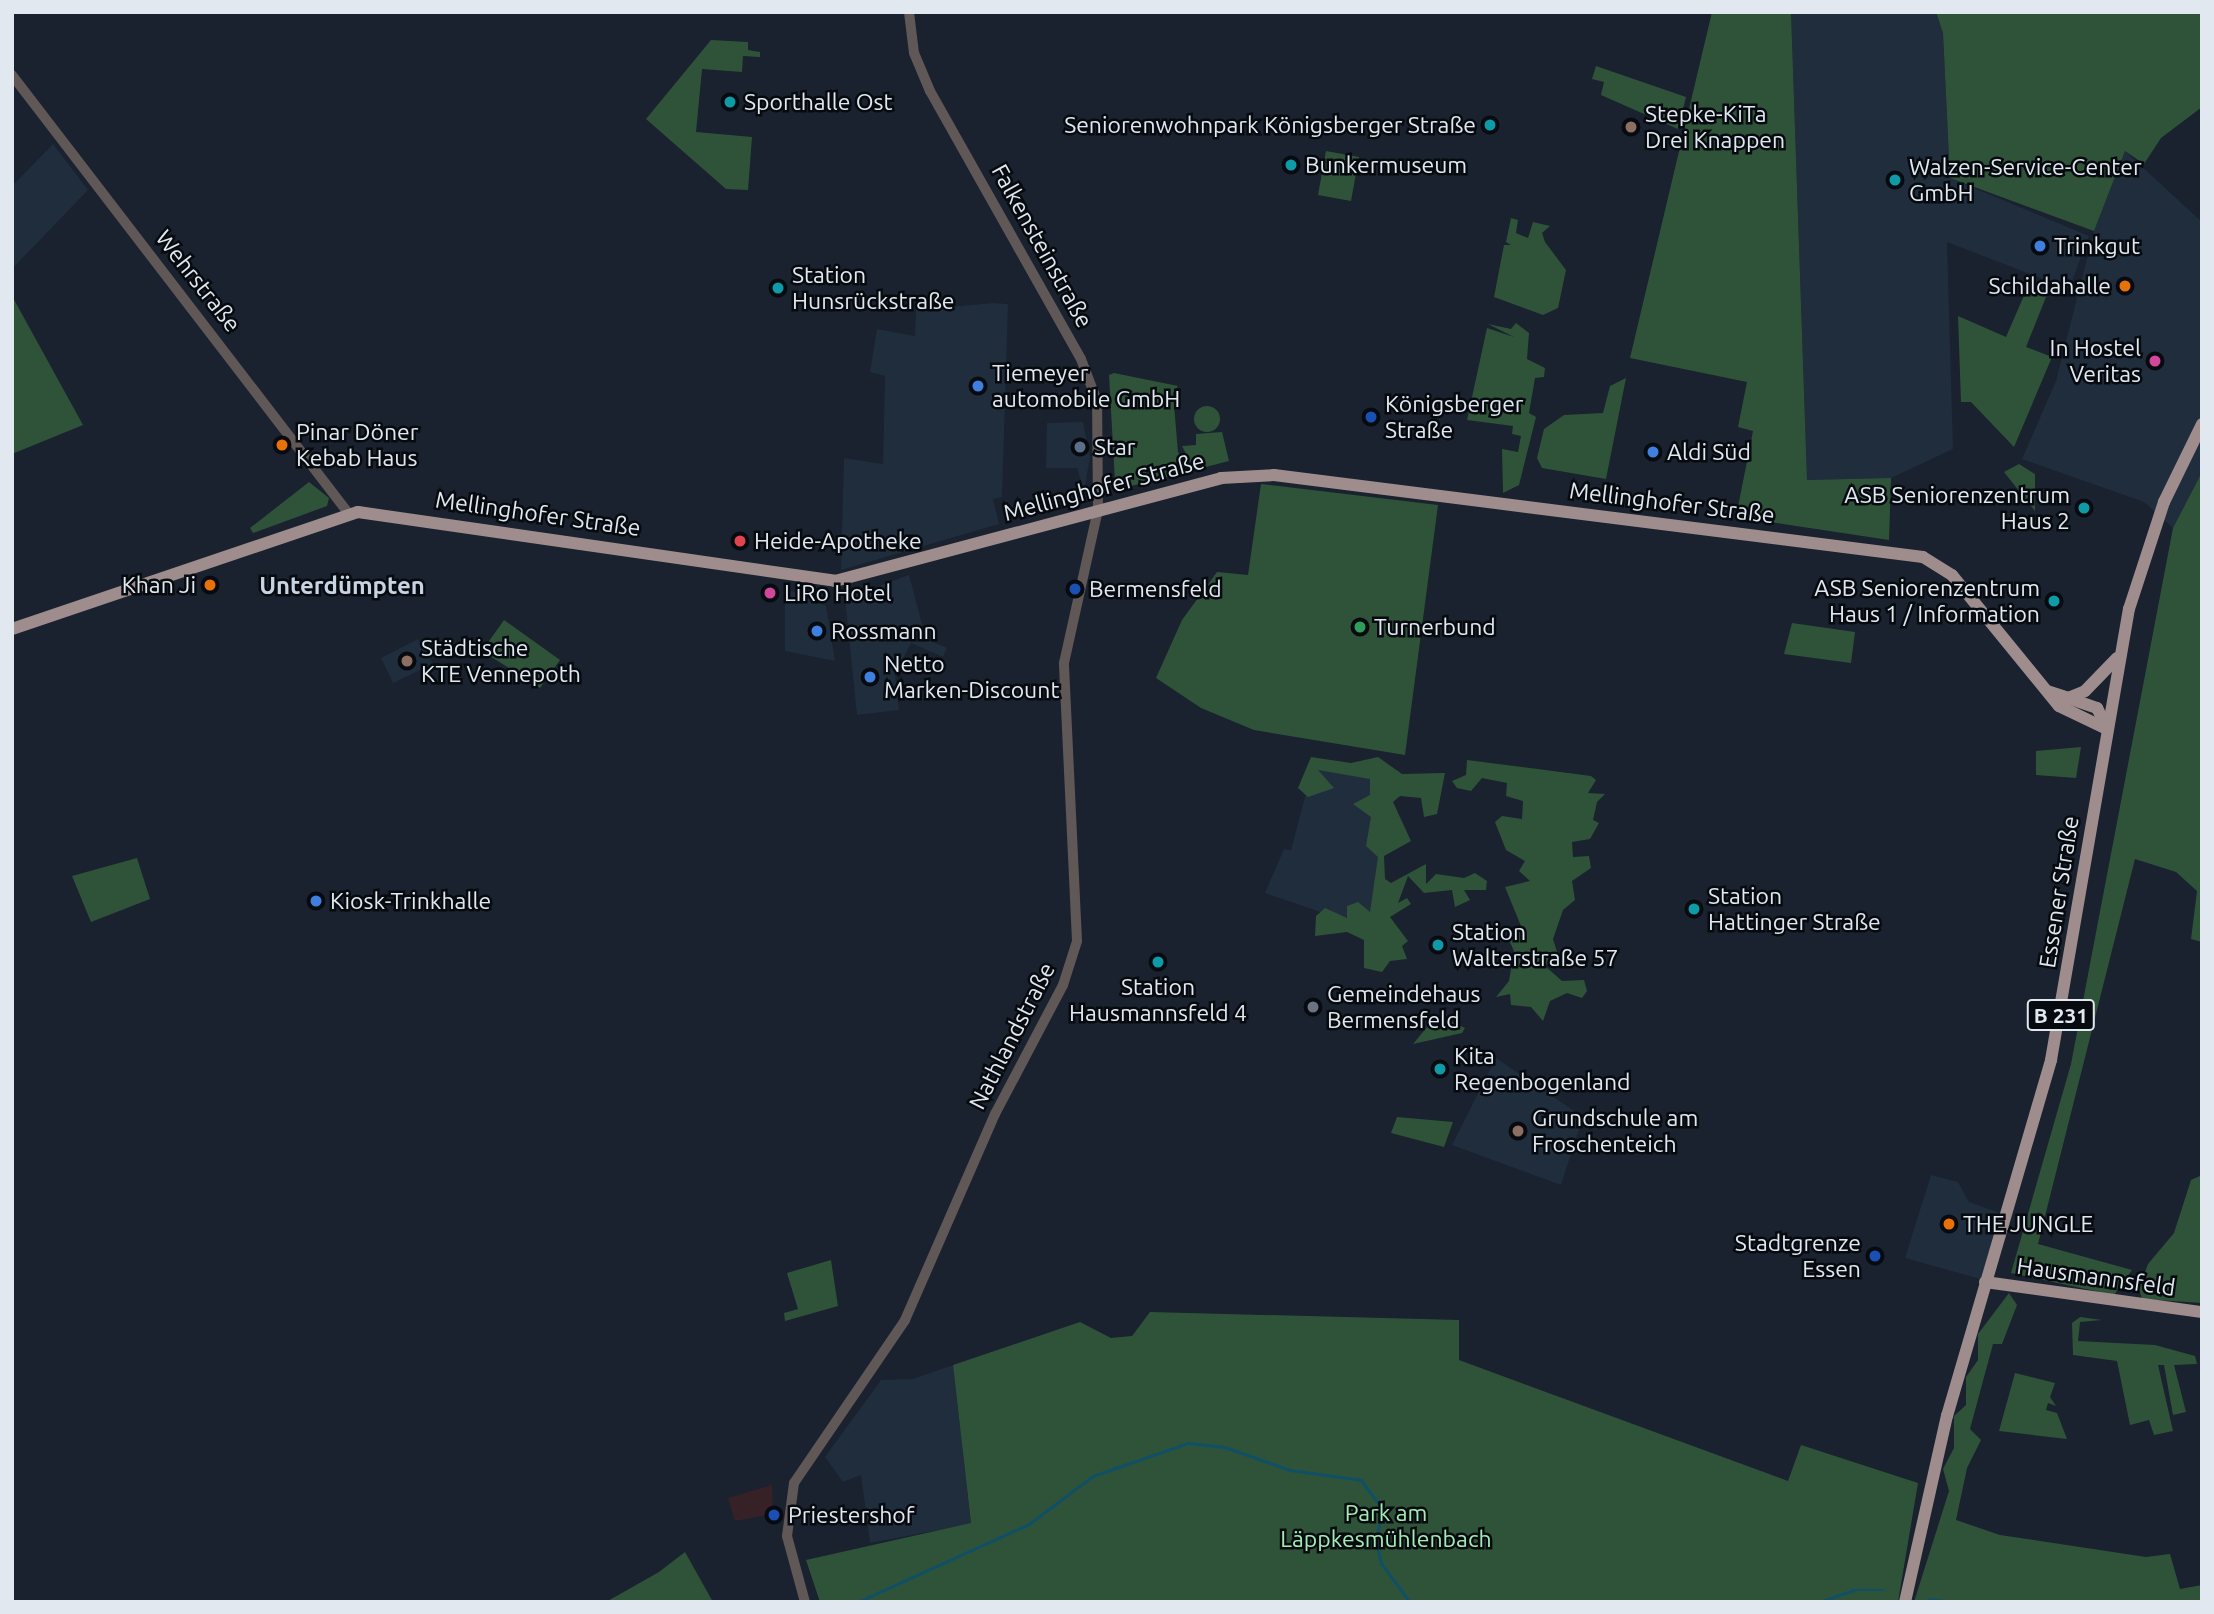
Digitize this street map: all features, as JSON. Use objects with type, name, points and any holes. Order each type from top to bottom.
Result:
[{"type":"main road","name":"Essener Straße","points":[[1905,1602],[1928,1491],[2059,1022],[2117,658],[2149,540],[2202,424]]},
{"type":"main road","name":"Mellinghofer Straße","points":[[12,628],[349,514],[390,514],[835,581],[1230,476],[1274,475],[1906,553],[1952,575],[2063,709],[2105,728]]},
{"type":"main road","points":[[2067,698],[2091,687],[2117,658]]},
{"type":"main road","points":[[2046,690],[2097,708],[2105,728]]},
{"type":"main road","name":"Hausmannsfeld","points":[[1985,1282],[2202,1312]]},
{"type":"street","name":"Falkensteinstraße","points":[[908,12],[930,91],[1090,376],[1100,424],[1098,510]]},
{"type":"street","name":"Wehrstraße","points":[[12,75],[349,514]]},
{"type":"street","name":"Nathlandstraße","points":[[805,1602],[787,1536],[794,1483],[812,1448],[863,1387],[905,1320],[1075,951],[1065,663],[1098,510]]},
{"type":"shaded area","points":[[1791,12],[1936,12],[1943,33],[1950,178],[2089,236],[2069,289],[1947,242],[1953,449],[1891,478],[1807,480]]},
{"type":"shaded area","points":[[53,144],[88,190],[12,269],[12,186]]},
{"type":"shaded area","points":[[2125,151],[2202,222],[2202,472],[2173,528],[2144,502],[2022,459],[2056,381],[2094,231]]},
{"type":"shaded area","points":[[1008,304],[1002,497],[993,499],[999,524],[841,570],[844,458],[883,464],[885,376],[870,372],[877,329],[915,336],[916,310]]},
{"type":"shaded area","points":[[1083,422],[1090,457],[1084,491],[1077,468],[1046,468],[1047,423]]},
{"type":"shaded area","points":[[909,575],[926,639],[947,648],[943,657],[911,643],[895,674],[899,710],[857,715],[845,598]]},
{"type":"shaded area","points":[[785,588],[826,606],[835,661],[785,651]]},
{"type":"shaded area","name":"Städtische KTE Vennepoth","points":[[418,639],[433,664],[393,683],[381,658]]},
{"type":"shaded area","points":[[1314,763],[1390,775],[1379,932],[1265,893],[1284,849],[1291,850]]},
{"type":"shaded area","name":"Grundschule am Froschenteich","points":[[1496,1058],[1583,1117],[1561,1185],[1452,1145]]},
{"type":"shaded area","points":[[1931,1175],[1958,1182],[1969,1202],[2005,1215],[1984,1280],[1905,1258]]},
{"type":"shaded area","points":[[953,1365],[971,1524],[870,1543],[861,1475],[843,1482],[825,1457],[881,1380],[913,1379]]},
{"type":"shaded area","points":[[772,1485],[773,1514],[735,1521],[728,1498]]},
{"type":"green space","points":[[1712,12],[1791,12],[1807,480],[1891,478],[1889,540],[1736,517],[1753,431],[1738,427],[1747,382],[1630,358]]},
{"type":"green space","points":[[1936,12],[2202,12],[2202,107],[2161,138],[2144,164],[2125,151],[2094,231],[1950,178],[1943,33]]},
{"type":"green space","points":[[711,40],[748,42],[748,50],[760,52],[760,57],[743,56],[742,72],[702,69],[696,132],[752,137],[748,190],[726,189],[646,119]]},
{"type":"green space","points":[[1596,66],[1686,97],[1678,129],[1601,95],[1604,82],[1592,79]]},
{"type":"green space","points":[[1326,151],[1359,157],[1351,201],[1318,195]]},
{"type":"green space","points":[[1511,218],[1518,220],[1516,233],[1528,238],[1533,222],[1550,226],[1542,233],[1545,242],[1566,270],[1558,308],[1543,315],[1494,297],[1504,245],[1511,245],[1506,242]]},
{"type":"green space","points":[[2029,284],[2048,292],[2026,347],[2052,357],[2014,447],[1971,402],[1961,402],[1958,316],[2006,337]]},
{"type":"green space","points":[[12,296],[83,425],[12,454]]},
{"type":"green space","points":[[1516,323],[1529,333],[1527,359],[1545,368],[1544,377],[1535,378],[1529,413],[1536,417],[1519,485],[1503,493],[1502,449],[1518,452],[1521,436],[1512,434],[1513,426],[1467,420],[1487,328],[1514,337],[1488,324],[1511,329]]},
{"type":"green space","points":[[1114,373],[1178,386],[1173,393],[1178,452],[1191,471],[1131,486],[1115,482],[1109,375]]},
{"type":"green space","points":[[1626,378],[1606,479],[1542,468],[1537,458],[1544,429],[1564,415],[1603,413],[1610,386]]},
{"type":"green space","points":[[1207,406],[1216,410],[1220,419],[1216,428],[1207,432],[1198,428],[1194,419],[1198,410]]},
{"type":"green space","points":[[1222,432],[1229,461],[1194,470],[1182,446],[1196,445],[1196,434]]},
{"type":"green space","points":[[2019,464],[2035,474],[2035,511],[2004,472]]},
{"type":"green space","points":[[2202,472],[2202,942],[2191,939],[2197,891],[2176,872],[2135,859],[2038,1244],[2132,1270],[2114,1295],[2011,1273],[2071,1064],[2173,528]]},
{"type":"green space","points":[[309,482],[329,498],[327,506],[253,533],[250,528]]},
{"type":"green space","points":[[1261,484],[1438,505],[1405,755],[1254,730],[1201,708],[1156,678],[1182,620],[1217,572],[1248,575]]},
{"type":"green space","points":[[504,620],[560,660],[540,688],[482,651]]},
{"type":"green space","points":[[1792,623],[1855,632],[1851,663],[1784,654]]},
{"type":"green space","points":[[2081,747],[2076,778],[2036,775],[2036,751]]},
{"type":"green space","points":[[1311,757],[1351,763],[1378,757],[1402,774],[1445,773],[1437,814],[1424,817],[1421,798],[1400,796],[1393,802],[1411,841],[1384,856],[1385,879],[1391,883],[1426,864],[1426,884],[1436,874],[1464,878],[1475,873],[1487,881],[1486,890],[1464,890],[1470,900],[1455,907],[1452,890],[1424,893],[1408,876],[1398,903],[1407,898],[1411,904],[1390,917],[1408,941],[1402,946],[1407,959],[1390,961],[1382,972],[1364,968],[1364,940],[1347,932],[1315,936],[1316,916],[1325,908],[1347,918],[1347,906],[1358,902],[1370,912],[1378,857],[1366,846],[1371,817],[1353,804],[1370,795],[1370,779],[1318,770],[1334,788],[1308,797],[1298,788]]},
{"type":"green space","points":[[1467,760],[1591,776],[1596,780],[1588,793],[1605,794],[1597,802],[1593,820],[1599,823],[1590,839],[1572,842],[1573,857],[1589,856],[1591,868],[1572,881],[1575,900],[1563,910],[1553,939],[1558,955],[1545,966],[1562,981],[1584,980],[1587,991],[1582,998],[1567,993],[1550,1001],[1543,1021],[1531,1007],[1511,1005],[1510,994],[1496,997],[1509,981],[1514,951],[1509,940],[1521,926],[1505,887],[1530,881],[1519,871],[1525,861],[1506,850],[1495,822],[1502,816],[1522,819],[1523,801],[1506,796],[1507,783],[1482,778],[1471,791],[1457,788],[1452,781],[1466,775]]},
{"type":"green space","points":[[137,858],[150,899],[91,922],[72,876]]},
{"type":"green space","points":[[1437,1015],[1465,1028],[1462,1033],[1413,1044]]},
{"type":"green space","points":[[1397,1117],[1453,1122],[1444,1147],[1391,1133]]},
{"type":"green space","points":[[2202,1175],[2202,1303],[2142,1299],[2139,1289],[2148,1264],[2174,1233],[2191,1180]]},
{"type":"green space","points":[[831,1260],[838,1306],[785,1321],[784,1313],[798,1309],[787,1273]]},
{"type":"green space","points":[[2009,1293],[2017,1305],[2002,1344],[1993,1344],[1970,1429],[1981,1440],[1967,1468],[1956,1520],[2000,1535],[2146,1557],[2170,1554],[2180,1589],[2202,1585],[2202,1602],[1914,1602],[1949,1491],[1943,1469],[1954,1448],[1954,1416],[1966,1405],[1966,1377],[1978,1360],[1978,1334]]},
{"type":"green space","name":"Park am Läppkesmühlenbach","points":[[1150,1312],[1459,1320],[1459,1360],[1788,1481],[1801,1445],[1918,1483],[1898,1602],[820,1602],[806,1560],[971,1523],[953,1365],[1080,1322],[1111,1338],[1132,1336]]},
{"type":"green space","points":[[2080,1317],[2102,1320],[2080,1322],[2078,1341],[2155,1345],[2195,1356],[2197,1364],[2174,1365],[2186,1412],[2173,1415],[2164,1365],[2158,1365],[2173,1431],[2154,1435],[2149,1420],[2130,1425],[2117,1361],[2073,1355],[2072,1323]]},
{"type":"green space","points":[[2015,1373],[2055,1383],[2050,1397],[2056,1406],[2048,1403],[2046,1410],[2057,1413],[2067,1439],[1999,1431]]},
{"type":"green space","points":[[685,1552],[713,1602],[606,1602],[659,1572]]},
{"type":"waterway","points":[[858,1602],[1029,1524],[1093,1476],[1188,1443],[1225,1447],[1290,1470],[1361,1480],[1383,1509],[1376,1542],[1382,1564],[1410,1602]]},
{"type":"waterway","points":[[1819,1602],[1853,1590],[1884,1590]]},
{"type":"waterway","points":[[1929,1599],[1952,1602]]},
{"type":"place","name":"Sporthalle Ost","points":[[730,102]]},
{"type":"place","name":"Seniorenwohnpark Königsberger Straße","points":[[1490,125]]},
{"type":"place","name":"Stepke-KiTa Drei Knappen","points":[[1631,127]]},
{"type":"place","name":"Bunkermuseum","points":[[1291,165]]},
{"type":"place","name":"Walzen-Service-Center GmbH","points":[[1895,180]]},
{"type":"place","name":"Trinkgut","points":[[2040,246]]},
{"type":"place","name":"Schildahalle","points":[[2125,286]]},
{"type":"place","name":"Station Hunsrückstraße","points":[[778,288]]},
{"type":"place","name":"In Hostel Veritas","points":[[2155,361]]},
{"type":"place","name":"Tiemeyer automobile GmbH","points":[[978,386]]},
{"type":"place","name":"Königsberger Straße","points":[[1371,417]]},
{"type":"place","name":"Pinar Döner Kebab Haus","points":[[282,445]]},
{"type":"place","name":"Star","points":[[1080,447]]},
{"type":"place","name":"Aldi Süd","points":[[1653,452]]},
{"type":"place","name":"ASB Seniorenzentrum Haus 2","points":[[2084,508]]},
{"type":"place","name":"Heide-Apotheke","points":[[740,541]]},
{"type":"place","name":"Khan Ji","points":[[210,585]]},
{"type":"place","name":"Bermensfeld","points":[[1075,589]]},
{"type":"place","name":"LiRo Hotel","points":[[770,593]]},
{"type":"place","name":"ASB Seniorenzentrum Haus 1 / Information","points":[[2054,601]]},
{"type":"place","name":"Turnerbund","points":[[1360,627]]},
{"type":"place","name":"Rossmann","points":[[817,631]]},
{"type":"place","name":"Städtische KTE Vennepoth","points":[[407,661]]},
{"type":"place","name":"Netto Marken-Discount","points":[[870,677]]},
{"type":"place","name":"Kiosk-Trinkhalle","points":[[316,901]]},
{"type":"place","name":"Station Hattinger Straße","points":[[1694,909]]},
{"type":"place","name":"Station Walterstraße 57","points":[[1438,945]]},
{"type":"place","name":"Station Hausmannsfeld 4","points":[[1158,962]]},
{"type":"place","name":"Gemeindehaus Bermensfeld","points":[[1313,1007]]},
{"type":"place","name":"Kita Regenbogenland","points":[[1440,1069]]},
{"type":"place","name":"Grundschule am Froschenteich","points":[[1518,1131]]},
{"type":"place","name":"THE JUNGLE","points":[[1949,1224]]},
{"type":"place","name":"Stadtgrenze Essen","points":[[1875,1256]]},
{"type":"place","name":"Priestershof","points":[[774,1515]]},
{"type":"district","name":"Unterdümpten","points":[[342,586]]}]
